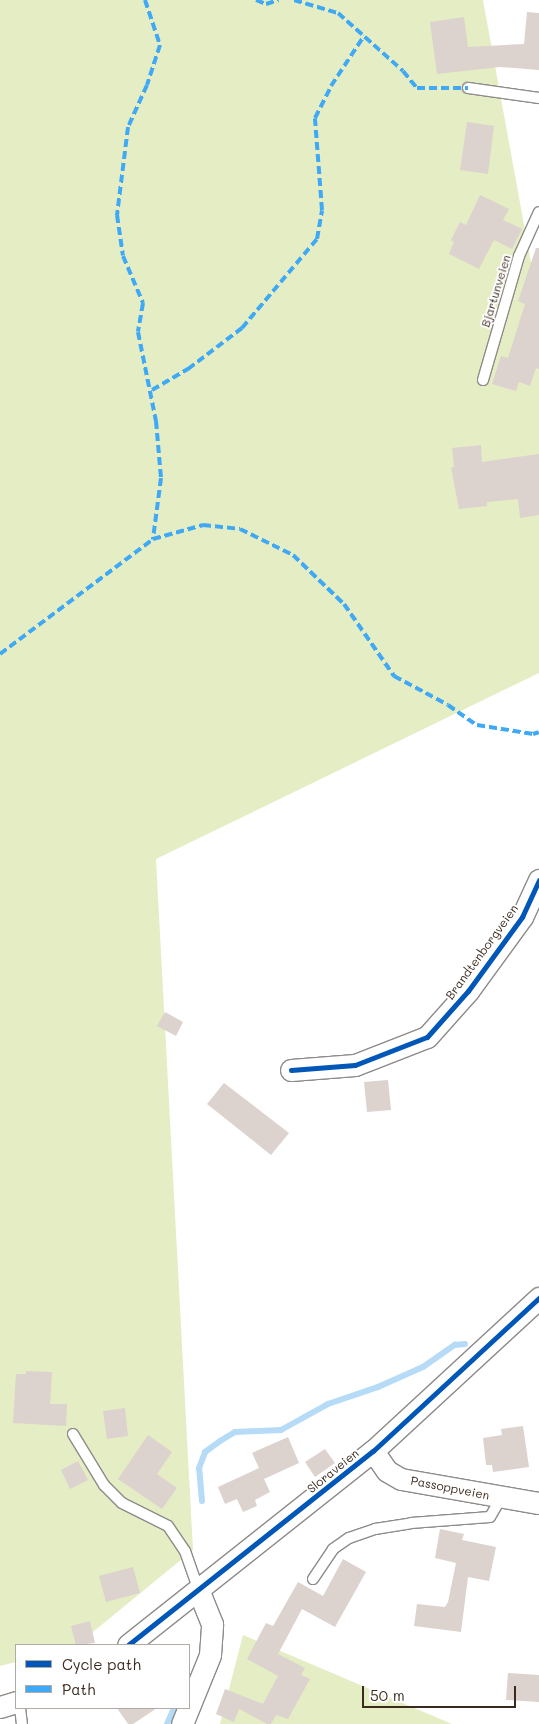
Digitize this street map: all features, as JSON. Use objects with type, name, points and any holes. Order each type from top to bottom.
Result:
[{"type":"street","name":"Brandtenborgveien","points":[[291,1070],[354,1065],[427,1037],[468,991],[522,917],[539,880]]},
{"type":"street","name":"Sloraveien","points":[[129,1644],[199,1592],[373,1452],[539,1298]]},
{"type":"street","name":"Passoppveien","points":[[373,1452],[387,1472],[401,1479],[501,1498],[539,1503]]},
{"type":"street","points":[[190,1704],[210,1655],[212,1624],[199,1592]]},
{"type":"street","points":[[0,1707],[15,1702]]},
{"type":"street","points":[[182,1724],[188,1709]]},
{"type":"lane","points":[[468,88],[539,98]]},
{"type":"lane","name":"Bjartunveien","points":[[483,380],[520,256],[539,212]]},
{"type":"lane","points":[[73,1434],[104,1485],[122,1503],[168,1526],[185,1551],[199,1592]]},
{"type":"lane","points":[[313,1579],[333,1549],[349,1538],[375,1529],[411,1524],[475,1520],[490,1516],[501,1498]]},
{"type":"lane","points":[[20,1709],[22,1724]]},
{"type":"green space","points":[[0,0],[483,0],[539,307],[539,673],[156,859],[193,1550],[78,1644],[15,1644],[15,1662],[0,1666]]},
{"type":"green space","points":[[243,1635],[452,1724],[220,1724]]},
{"type":"building","points":[[527,12],[539,13],[539,70],[500,67],[437,74],[430,22],[464,17],[468,47],[524,44]]},
{"type":"building","points":[[467,122],[494,126],[488,174],[460,170]]},
{"type":"building","points":[[480,195],[509,209],[503,220],[522,229],[512,249],[494,240],[479,269],[449,254],[454,242],[451,240],[460,222],[466,225]]},
{"type":"building","points":[[536,248],[539,248],[539,369],[536,368],[530,386],[519,382],[516,391],[492,384],[501,356],[508,358],[525,304],[518,301]]},
{"type":"building","points":[[481,445],[482,462],[539,454],[539,515],[520,518],[518,499],[487,502],[487,506],[459,509],[451,467],[454,467],[452,448]]},
{"type":"building","points":[[165,1012],[183,1022],[176,1036],[157,1026]]},
{"type":"building","points":[[388,1080],[391,1110],[367,1112],[364,1082]]},
{"type":"building","points":[[224,1083],[289,1133],[271,1155],[207,1104]]},
{"type":"building","points":[[26,1371],[52,1372],[50,1404],[67,1404],[66,1426],[13,1423],[16,1374],[26,1374]]},
{"type":"building","points":[[125,1408],[128,1436],[107,1439],[103,1411]]},
{"type":"building","points":[[523,1426],[529,1467],[493,1472],[492,1465],[486,1465],[483,1438],[502,1435],[501,1429]]},
{"type":"building","points":[[148,1435],[172,1452],[157,1474],[177,1488],[162,1509],[118,1479]]},
{"type":"building","points":[[288,1437],[299,1463],[264,1479],[270,1492],[255,1500],[257,1506],[243,1512],[237,1499],[225,1504],[218,1487],[259,1468],[252,1453]]},
{"type":"building","points":[[325,1449],[335,1463],[315,1477],[305,1462]]},
{"type":"building","points":[[78,1461],[88,1480],[70,1489],[61,1470]]},
{"type":"building","points":[[440,1529],[464,1534],[462,1540],[496,1547],[489,1581],[468,1577],[461,1632],[414,1626],[417,1604],[445,1607],[448,1602],[456,1563],[435,1558]]},
{"type":"building","points":[[343,1559],[366,1572],[335,1627],[302,1609],[278,1654],[305,1668],[301,1675],[310,1679],[288,1719],[276,1715],[271,1724],[267,1724],[239,1709],[234,1722],[216,1714],[225,1689],[263,1704],[278,1676],[247,1659],[266,1623],[273,1626],[298,1582],[323,1596]]},
{"type":"building","points":[[133,1567],[140,1593],[106,1602],[99,1576]]},
{"type":"building","points":[[90,1621],[95,1643],[76,1644],[71,1626]]},
{"type":"building","points":[[508,1673],[539,1675],[539,1702],[506,1700]]},
{"type":"building","points":[[118,1709],[156,1709],[133,1724],[128,1724]]},
{"type":"waterway","points":[[202,1501],[199,1468],[205,1452],[235,1432],[281,1430],[328,1404],[378,1387],[423,1367],[455,1345],[465,1344]]},
{"type":"waterway","points":[[167,1724],[174,1709]]},
{"type":"marked path","points":[[145,0],[160,45],[147,85],[128,127],[117,215],[123,256],[143,303],[138,332],[156,421],[161,478],[153,539]]},
{"type":"marked path","points":[[256,0],[266,4],[278,0]]},
{"type":"marked path","points":[[294,0],[338,13],[403,71],[417,88],[468,88]]},
{"type":"marked path","points":[[152,390],[188,369],[242,328],[317,239],[322,210],[315,118],[331,86],[364,36]]},
{"type":"marked path","points":[[0,654],[153,539],[203,525],[240,529],[293,555],[344,604],[394,676],[448,705],[477,725],[533,734],[539,732]]},
{"type":"cycle path","points":[[291,1070],[355,1065],[427,1037],[468,991],[522,917],[539,880]]},
{"type":"cycle path","points":[[129,1644],[373,1451],[539,1298]]}]
